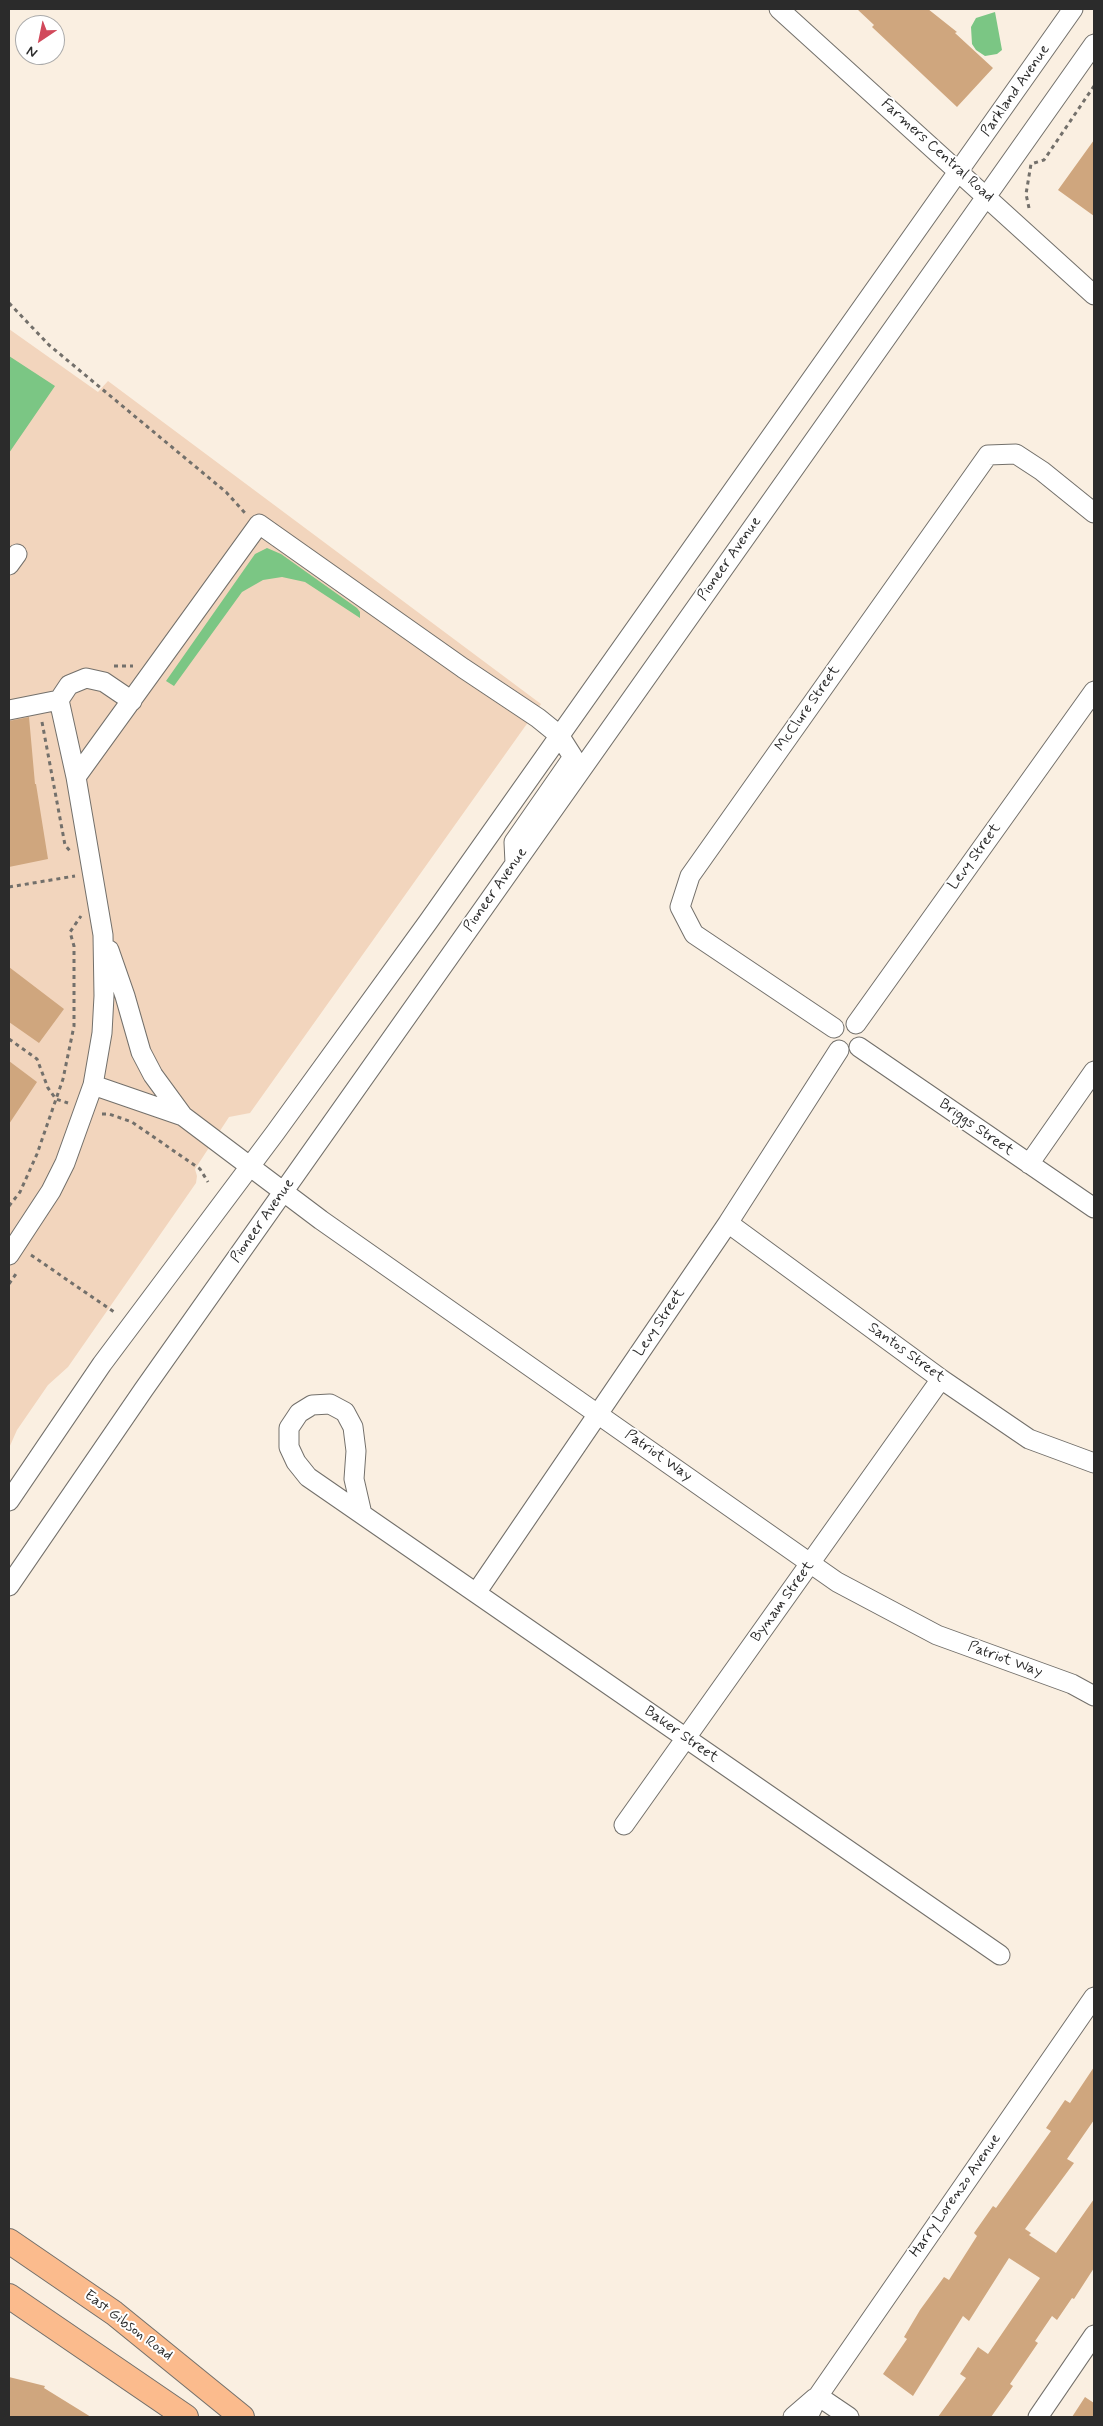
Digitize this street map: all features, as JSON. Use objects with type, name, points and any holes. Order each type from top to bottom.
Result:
[{"type":"main road","name":"East Gibson Road","points":[[9,2241],[114,2313],[242,2417]]},
{"type":"main road","points":[[9,2296],[186,2417]]},
{"type":"street","name":"Farmers Central Road","points":[[779,9],[1094,295]]},
{"type":"street","name":"Parkland Avenue","points":[[959,172],[1073,9]]},
{"type":"street","points":[[987,196],[1094,44]]},
{"type":"street","points":[[9,1501],[102,1364],[275,1133],[422,930],[959,172]]},
{"type":"street","name":"Pioneer Avenue","points":[[9,1586],[144,1389],[987,196]]},
{"type":"street","name":"McClure Street","points":[[834,1028],[694,934],[680,907],[690,876],[988,455],[1016,454],[1042,471],[1094,513]]},
{"type":"street","points":[[76,777],[259,524],[455,663],[538,718],[559,736],[573,757],[514,842],[515,863]]},
{"type":"street","points":[[9,710],[50,702],[69,685],[86,678],[104,682],[132,701]]},
{"type":"street","name":"Levy Street","points":[[856,1024],[1094,691]]},
{"type":"street","points":[[18,1262],[65,1163],[94,1112],[93,1084],[102,1032],[104,996],[103,935],[76,777],[50,702]]},
{"type":"street","points":[[103,935],[125,996],[141,1052],[153,1075],[183,1116]]},
{"type":"street","points":[[841,1022],[856,1024],[862,1037],[859,1047],[849,1052],[839,1050],[831,1038],[834,1028],[841,1022]]},
{"type":"street","name":"Briggs Street","points":[[859,1047],[1094,1208]]},
{"type":"street","name":"Levy Street","points":[[476,1593],[728,1223],[839,1050]]},
{"type":"street","points":[[1029,1164],[1094,1071]]},
{"type":"street","points":[[93,1084],[183,1116]]},
{"type":"street","name":"Patriot Way","points":[[183,1116],[283,1192],[838,1582],[937,1635],[1072,1684],[1094,1696]]},
{"type":"street","name":"Santos Street","points":[[728,1223],[941,1379],[1029,1440],[1094,1463]]},
{"type":"street","name":"Bynam Street","points":[[624,1825],[684,1737],[811,1564],[941,1379]]},
{"type":"street","name":"Baker Street","points":[[362,1514],[354,1479],[356,1451],[353,1426],[345,1412],[330,1404],[312,1405],[298,1413],[290,1428],[289,1447],[296,1462],[308,1477],[1000,1956]]},
{"type":"street","name":"Harry Lorenzo Avenue","points":[[808,2417],[818,2396],[1094,1997]]},
{"type":"street","points":[[1038,2417],[1094,2335]]},
{"type":"street","points":[[818,2396],[849,2417]]},
{"type":"street","name":"Harry Lorenzo Avenue","points":[[793,2417],[818,2396]]},
{"type":"path","points":[[1029,208],[1026,194],[1031,164],[1044,160],[1094,86]]},
{"type":"path","points":[[9,303],[49,345],[226,492],[259,524]]},
{"type":"path","points":[[108,664],[114,666],[140,665]]},
{"type":"path","points":[[50,702],[41,717],[65,846],[76,858]]},
{"type":"path","points":[[77,867],[79,885]]},
{"type":"path","points":[[9,887],[78,876]]},
{"type":"path","points":[[9,1206],[20,1192],[37,1154],[63,1079],[74,1026],[74,946],[70,932],[84,912]]},
{"type":"path","points":[[9,1039],[37,1059],[48,1088],[56,1099],[132,1122],[200,1169],[208,1182]]},
{"type":"path","points":[[94,1112],[99,1122]]},
{"type":"path","points":[[9,1284],[18,1262],[30,1254],[114,1312]]},
{"type":"shaded area","points":[[9,329],[98,392],[108,381],[541,704],[250,1113],[229,1117],[195,1169],[196,1183],[68,1367],[48,1385],[17,1430],[9,1448]]},
{"type":"green space","points":[[995,12],[1002,50],[997,54],[985,56],[976,50],[972,44],[971,27],[976,18]]},
{"type":"green space","points":[[9,356],[55,386],[9,453]]},
{"type":"green space","points":[[267,548],[281,554],[357,608],[360,612],[360,618],[305,582],[282,577],[263,580],[242,592],[174,686],[166,681],[255,554]]},
{"type":"building","points":[[857,9],[928,9],[957,32],[955,33],[993,68],[957,107],[872,27],[874,25]]},
{"type":"building","points":[[1094,140],[1094,216],[1058,190]]},
{"type":"building","points":[[29,717],[35,784],[48,859],[9,867],[9,721]]},
{"type":"building","points":[[9,967],[64,1009],[39,1043],[9,1022]]},
{"type":"building","points":[[9,1061],[37,1082],[9,1124]]},
{"type":"building","points":[[1094,2067],[1094,2120],[1067,2159],[1074,2163],[1025,2229],[1031,2233],[1029,2235],[1056,2253],[1094,2199],[1094,2268],[1074,2299],[1072,2298],[1057,2320],[1052,2316],[1035,2341],[1038,2343],[1010,2384],[1013,2386],[991,2417],[938,2417],[966,2378],[960,2374],[978,2347],[988,2354],[1040,2278],[1009,2258],[969,2321],[963,2316],[913,2396],[883,2374],[907,2339],[904,2337],[920,2310],[944,2277],[949,2280],[977,2236],[974,2233],[993,2206],[996,2208],[1051,2131],[1046,2128],[1065,2100],[1070,2103]]},
{"type":"building","points":[[9,2377],[45,2386],[44,2388],[91,2417],[9,2417]]},
{"type":"building","points":[[1085,2397],[1094,2403],[1094,2417],[1072,2417]]}]
